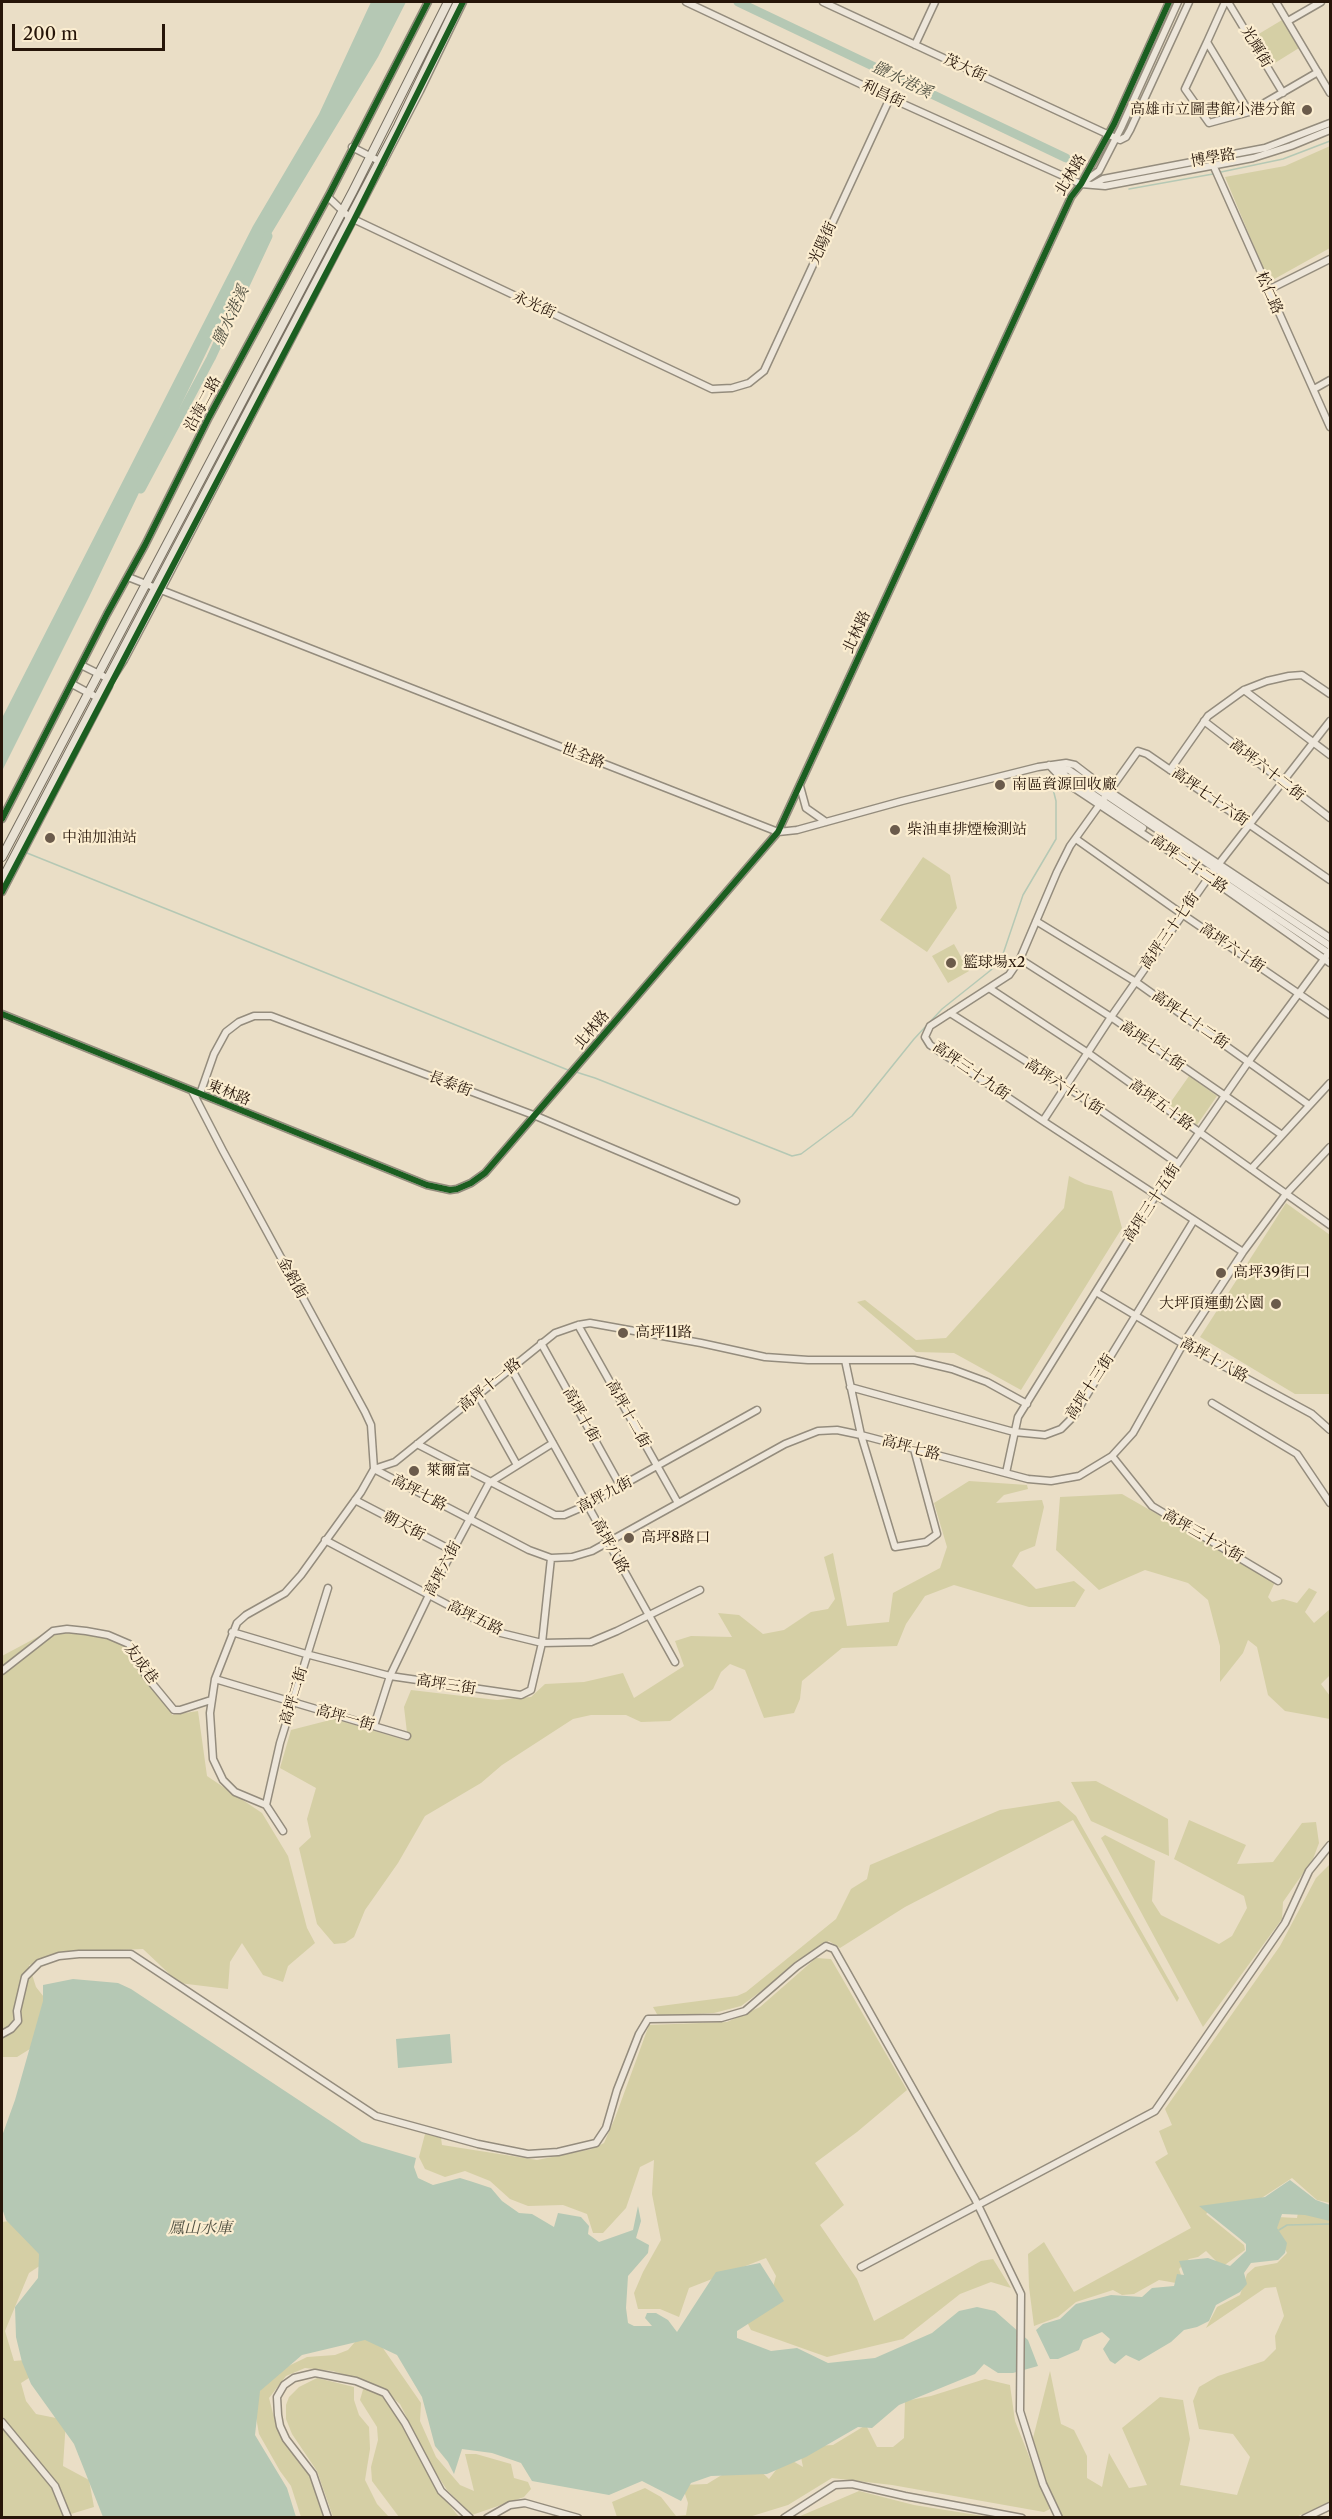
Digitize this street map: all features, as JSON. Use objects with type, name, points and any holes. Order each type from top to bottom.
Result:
[{"type":"main road","points":[[378,160],[448,2]]},
{"type":"main road","points":[[2,857],[146,584],[378,160],[433,57],[459,2]]},
{"type":"main road","points":[[2,880],[159,589],[348,216]]},
{"type":"main road","points":[[21,820],[30,826]]},
{"type":"street","name":"沿海二路","points":[[2,819],[209,417],[328,197],[428,2]]},
{"type":"street","points":[[348,216],[463,2]]},
{"type":"street","name":"利昌街","points":[[686,2],[890,98],[1081,184]]},
{"type":"street","name":"茂大街","points":[[823,2],[1116,138]]},
{"type":"street","points":[[915,45],[935,2]]},
{"type":"street","name":"北林路","points":[[450,1190],[471,1183],[485,1173],[778,832],[1071,197],[1081,184],[1108,134],[1169,2]]},
{"type":"street","name":"北林路","points":[[1081,184],[1099,171],[1178,2]]},
{"type":"street","points":[[1116,138],[1123,140],[1131,130],[1189,2]]},
{"type":"street","points":[[1227,2],[1185,89],[1209,123],[1249,112],[1318,72]]},
{"type":"street","name":"光輝街","points":[[1227,2],[1283,93]]},
{"type":"street","points":[[1276,2],[1330,93]]},
{"type":"street","points":[[1288,21],[1322,2]]},
{"type":"street","points":[[1207,42],[1249,112]]},
{"type":"street","name":"光陽街","points":[[749,383],[764,371],[890,98]]},
{"type":"street","name":"博學路","points":[[1212,161],[1265,148],[1330,123]]},
{"type":"street","name":"博學路","points":[[1081,184],[1093,185],[1103,179],[1267,154],[1330,130]]},
{"type":"street","points":[[352,147],[378,160]]},
{"type":"street","name":"松仁路","points":[[1212,161],[1330,427]]},
{"type":"street","name":"永光街","points":[[328,197],[348,216],[712,389],[732,388],[749,383]]},
{"type":"street","points":[[1268,290],[1330,259]]},
{"type":"street","points":[[1314,389],[1330,380]]},
{"type":"street","name":"世全路","points":[[128,577],[778,832]]},
{"type":"street","points":[[81,665],[110,679],[146,618],[159,589]]},
{"type":"street","points":[[1170,770],[1204,721],[1220,706],[1244,690],[1267,681],[1302,675],[1330,694]]},
{"type":"street","points":[[2,892],[100,699],[72,684]]},
{"type":"street","points":[[1244,690],[1330,755]]},
{"type":"street","name":"高坪六十二街","points":[[1204,721],[1330,818]]},
{"type":"street","name":"高坪三十七街","points":[[1043,1121],[1182,914],[1330,721]]},
{"type":"street","name":"高坪七十六街","points":[[1105,798],[1138,751],[1147,754],[1330,880]]},
{"type":"street","name":"高坪二十二路","points":[[1049,765],[1066,763],[1075,765],[1105,798],[1213,871],[1327,961]]},
{"type":"street","points":[[778,832],[826,822],[1049,765]]},
{"type":"street","name":"高坪二十二路","points":[[1049,765],[1105,798],[1330,951]]},
{"type":"street","points":[[800,786],[806,808],[826,822]]},
{"type":"street","name":"高坪三十九街","points":[[1105,798],[1076,838],[1057,872],[1020,959],[1009,975],[930,1026],[925,1037],[930,1044],[1043,1121],[1243,1252]]},
{"type":"street","name":"高坪六十街","points":[[1076,838],[1182,914],[1330,1014]]},
{"type":"street","name":"高坪二十二路","points":[[1213,871],[1330,938]]},
{"type":"street","name":"高坪七十二街","points":[[1036,921],[1136,982],[1309,1106]]},
{"type":"street","name":"高坪三十五街","points":[[1006,1473],[1018,1417],[1177,1163],[1299,993],[1327,961],[1330,951]]},
{"type":"street","name":"高坪七十街","points":[[1020,959],[1111,1017],[1282,1134]]},
{"type":"street","name":"高坪五十路","points":[[989,988],[1088,1053],[1330,1225]]},
{"type":"street","name":"高坪六十八街","points":[[950,1013],[1066,1087],[1177,1163]]},
{"type":"street","name":"東林路","points":[[2,1014],[427,1185],[450,1190]]},
{"type":"street","name":"長泰街","points":[[200,1094],[214,1054],[226,1032],[239,1022],[254,1016],[271,1016],[536,1116],[736,1201]]},
{"type":"street","points":[[1251,1169],[1330,1083]]},
{"type":"street","name":"金鋁街","points":[[192,1091],[365,1412],[371,1425],[374,1470]]},
{"type":"street","name":"高坪七路","points":[[374,1470],[468,1520],[529,1550],[551,1558],[572,1557],[609,1543],[785,1444],[807,1434],[837,1430],[1028,1479],[1060,1479],[1079,1476],[1112,1456],[1133,1433],[1183,1344],[1243,1252],[1286,1194],[1330,1147]]},
{"type":"street","points":[[1324,1220],[1330,1213]]},
{"type":"street","name":"高坪十三街","points":[[850,1387],[1014,1432],[1045,1435],[1061,1429],[1074,1416],[1194,1220]]},
{"type":"street","name":"高坪十八路","points":[[1096,1292],[1183,1344],[1312,1414],[1330,1430]]},
{"type":"street","name":"高坪十一路","points":[[374,1470],[395,1462],[555,1333],[590,1323],[765,1357],[808,1360],[914,1360],[952,1369],[987,1382],[1027,1404]]},
{"type":"street","name":"高坪十二街","points":[[578,1325],[678,1503]]},
{"type":"street","name":"高坪十街","points":[[542,1342],[621,1487]]},
{"type":"street","points":[[845,1360],[861,1435],[895,1547],[926,1542],[937,1534],[914,1449]]},
{"type":"street","name":"高坪八路","points":[[511,1368],[675,1662]]},
{"type":"street","points":[[478,1395],[517,1465]]},
{"type":"street","points":[[1212,1403],[1297,1454],[1330,1503]]},
{"type":"street","name":"高坪九街","points":[[417,1444],[555,1515],[564,1515],[621,1487],[757,1410]]},
{"type":"street","name":"高坪六街","points":[[374,1726],[390,1676],[429,1595],[489,1483],[553,1443]]},
{"type":"street","name":"高坪三十六街","points":[[1112,1456],[1152,1506],[1238,1555],[1278,1581]]},
{"type":"street","points":[[283,1831],[266,1805],[235,1792],[216,1770],[213,1760],[211,1700],[215,1679],[237,1623],[246,1615],[285,1593],[355,1500],[374,1470]]},
{"type":"street","name":"朝天街","points":[[355,1500],[453,1551]]},
{"type":"street","name":"高坪五路","points":[[325,1540],[501,1633],[542,1643],[591,1642],[700,1590]]},
{"type":"street","name":"高坪三街","points":[[232,1632],[390,1676],[521,1695],[531,1690],[542,1643],[551,1558]]},
{"type":"street","name":"高坪二街","points":[[266,1805],[280,1743],[328,1588]]},
{"type":"street","name":"友成巷","points":[[2,1671],[53,1631],[67,1629],[86,1631],[108,1635],[129,1644],[146,1676],[174,1710],[211,1700]]},
{"type":"street","name":"高坪一街","points":[[215,1679],[407,1736]]},
{"type":"street","points":[[861,2267],[1155,2111],[1285,1923],[1309,1870],[1330,1845]]},
{"type":"street","points":[[2,2034],[18,2021],[17,2011],[25,1977],[39,1964],[59,1956],[131,1954],[376,2116],[478,2144],[528,2154],[558,2152],[596,2143],[606,2128],[617,2090],[639,2034],[648,2019],[721,2018],[745,2011],[797,1966],[826,1946],[834,1949],[978,2205],[1014,2276],[1021,2294],[1020,2411],[1043,2484],[1059,2517]]},
{"type":"street","points":[[328,2517],[313,2474],[286,2439],[278,2415],[277,2397],[284,2385],[294,2378],[315,2373],[356,2381],[385,2393],[405,2423],[441,2491],[470,2517]]},
{"type":"street","points":[[2,2422],[55,2486],[68,2517]]},
{"type":"street","points":[[784,2517],[835,2485],[852,2484],[1022,2517]]},
{"type":"street","points":[[487,2517],[510,2505],[525,2503],[578,2517]]},
{"type":"street","points":[[1305,2517],[1330,2506]]},
{"type":"shaded area","points":[[1282,20],[1299,48],[1270,66],[1252,38]]},
{"type":"shaded area","points":[[1330,146],[1330,248],[1269,282],[1225,177],[1285,166]]},
{"type":"shaded area","points":[[923,857],[950,875],[957,908],[927,952],[880,920]]},
{"type":"shaded area","name":"籃球場x2","points":[[954,944],[969,971],[948,983],[932,956]]},
{"type":"shaded area","points":[[1189,1076],[1217,1096],[1197,1125],[1168,1106]]},
{"type":"shaded area","points":[[1069,1176],[1085,1184],[1112,1191],[1122,1228],[1021,1390],[954,1353],[916,1352],[857,1302],[865,1300],[916,1340],[946,1338],[1064,1208]]},
{"type":"shaded area","name":"大坪頂運動公園","points":[[1286,1203],[1330,1235],[1330,1394],[1295,1394],[1200,1337]]},
{"type":"shaded area","points":[[969,1481],[1027,1485],[1028,1489],[1004,1495],[996,1503],[1042,1500],[1044,1507],[1035,1546],[1020,1552],[1012,1566],[1036,1589],[1074,1581],[1085,1590],[1075,1607],[1029,1607],[954,1585],[925,1596],[906,1624],[897,1646],[842,1648],[802,1681],[800,1699],[794,1713],[764,1718],[745,1670],[730,1664],[721,1672],[713,1689],[670,1721],[641,1722],[626,1715],[591,1715],[573,1719],[502,1765],[481,1783],[425,1816],[398,1863],[365,1910],[354,1937],[345,1943],[334,1944],[317,1924],[299,1848],[311,1837],[307,1819],[316,1788],[280,1768],[291,1730],[334,1719],[408,1741],[404,1707],[411,1690],[497,1700],[531,1697],[545,1684],[584,1682],[623,1673],[634,1698],[684,1666],[675,1641],[691,1636],[732,1637],[718,1613],[739,1615],[763,1634],[784,1630],[811,1612],[828,1609],[835,1599],[824,1557],[833,1553],[847,1626],[889,1622],[893,1593],[940,1568],[947,1547],[934,1503]]},
{"type":"shaded area","points":[[1122,1494],[1275,1582],[1268,1597],[1272,1602],[1283,1599],[1297,1603],[1309,1588],[1317,1592],[1305,1612],[1314,1623],[1330,1609],[1330,1675],[1321,1684],[1330,1696],[1330,1719],[1285,1711],[1268,1695],[1257,1647],[1248,1640],[1243,1653],[1220,1682],[1220,1646],[1208,1600],[1188,1583],[1145,1570],[1099,1590],[1056,1550],[1060,1497]]},
{"type":"shaded area","points":[[96,1632],[128,1647],[168,1701],[172,1715],[198,1711],[207,1776],[262,1813],[288,1856],[307,1928],[315,1943],[288,1966],[283,1982],[263,1975],[242,1943],[230,1962],[228,1989],[179,1983],[143,1949],[97,1951],[29,1965],[36,1987],[51,2006],[59,2031],[17,2057],[2,2057],[2,1656],[45,1633]]},
{"type":"shaded area","points":[[1096,1781],[1168,1819],[1169,1856],[1091,1821],[1071,1782]]},
{"type":"shaded area","points":[[1059,1801],[1076,1816],[1179,1998],[1177,2002],[1073,1820],[905,1907],[840,1948],[829,1941],[741,2006],[714,2013],[658,2016],[653,2007],[737,1996],[746,1992],[836,1919],[851,1889],[867,1879],[870,1865],[1000,1810]]},
{"type":"shaded area","points":[[1189,1820],[1246,1845],[1237,1864],[1273,1862],[1302,1823],[1316,1822],[1319,1843],[1313,1859],[1283,1902],[1282,1919],[1203,2027],[1101,1838],[1105,1835],[1155,1861],[1152,1901],[1161,1915],[1219,1944],[1232,1936],[1247,1908],[1244,1896],[1174,1859]]},
{"type":"shaded area","points":[[1330,1864],[1330,2203],[1317,2200],[1292,2178],[1257,2201],[1213,2207],[1206,2214],[1244,2245],[1245,2250],[1222,2267],[1206,2251],[1198,2257],[1189,2259],[1179,2269],[1183,2281],[1176,2283],[1159,2280],[1134,2294],[1122,2295],[1113,2290],[1076,2302],[1058,2317],[1034,2326],[1028,2254],[1044,2242],[1074,2292],[1191,2228],[1155,2162],[1168,2154],[1159,2131],[1172,2125],[1165,2109],[1280,1946],[1316,1878]]},
{"type":"shaded area","points":[[816,1958],[831,1959],[907,2090],[857,2132],[815,2163],[844,2205],[820,2225],[857,2279],[874,2321],[981,2261],[993,2259],[1011,2288],[991,2282],[960,2294],[903,2339],[827,2357],[751,2330],[744,2316],[769,2302],[776,2276],[766,2258],[689,2288],[679,2317],[660,2309],[638,2309],[634,2293],[661,2240],[652,2194],[654,2160],[640,2167],[626,2208],[603,2233],[593,2233],[587,2214],[563,2205],[528,2206],[510,2199],[490,2181],[465,2171],[445,2177],[425,2169],[419,2157],[425,2134],[441,2138],[442,2145],[537,2160],[592,2149],[604,2143],[649,2025],[727,2022],[760,2007]]},
{"type":"shaded area","points":[[1299,2207],[1330,2220],[1330,2502],[1296,2517],[1063,2517],[1045,2479],[1033,2438],[1050,2371],[1061,2424],[1074,2430],[1087,2456],[1087,2478],[1102,2487],[1109,2453],[1129,2488],[1147,2485],[1122,2428],[1160,2397],[1183,2400],[1190,2439],[1180,2485],[1237,2495],[1250,2457],[1233,2434],[1199,2429],[1193,2401],[1199,2387],[1218,2376],[1264,2361],[1276,2349],[1275,2336],[1284,2316],[1276,2287],[1265,2288],[1206,2328],[1217,2307],[1240,2295],[1247,2274],[1255,2267],[1277,2263],[1287,2253],[1274,2226],[1277,2217],[1297,2218]]},
{"type":"shaded area","points":[[9,2221],[38,2249],[44,2263],[29,2273],[5,2331],[14,2361],[25,2360],[43,2369],[21,2383],[26,2401],[36,2414],[66,2420],[63,2466],[89,2480],[94,2507],[61,2517],[2,2518],[2,2222]]},
{"type":"shaded area","points":[[361,2335],[378,2341],[421,2403],[420,2421],[436,2457],[460,2485],[474,2491],[465,2454],[476,2454],[511,2464],[514,2478],[528,2482],[531,2489],[524,2497],[472,2515],[447,2490],[430,2464],[400,2404],[379,2386],[333,2371],[305,2368],[286,2376],[269,2398],[277,2429],[309,2474],[324,2517],[301,2517],[291,2486],[259,2434],[253,2400],[272,2374],[307,2357],[335,2355],[348,2350]]},
{"type":"shaded area","points":[[317,2378],[354,2387],[354,2400],[359,2415],[369,2427],[370,2449],[365,2480],[377,2504],[389,2517],[333,2517],[317,2471],[292,2434],[286,2419],[286,2405],[289,2397],[299,2387]]},
{"type":"shaded area","points":[[985,2379],[1010,2385],[1015,2421],[1050,2509],[1044,2512],[892,2485],[832,2478],[788,2505],[749,2517],[617,2517],[612,2502],[645,2488],[661,2497],[676,2516],[686,2515],[688,2503],[682,2485],[707,2484],[748,2459],[769,2479],[786,2457],[803,2467],[799,2447],[833,2445],[866,2425],[877,2447],[893,2447],[904,2438],[905,2401],[931,2396]]},
{"type":"shaded area","points":[[364,2386],[382,2396],[399,2419],[434,2485],[459,2517],[399,2517],[372,2481],[371,2467],[378,2440],[377,2427],[360,2400]]},
{"type":"shaded area","points":[[859,2491],[914,2505],[989,2517],[798,2517]]},
{"type":"water","points":[[371,2],[406,2],[378,57],[233,297],[89,597],[2,771],[2,718],[253,226],[319,114]]},
{"type":"water","name":"鳳山水庫","points":[[73,1979],[118,1983],[131,1989],[362,2142],[416,2158],[414,2167],[418,2178],[433,2185],[460,2178],[491,2188],[502,2201],[519,2213],[532,2214],[554,2227],[558,2213],[581,2217],[589,2226],[588,2234],[599,2242],[633,2230],[638,2206],[641,2221],[636,2238],[649,2245],[648,2253],[628,2276],[626,2308],[628,2323],[634,2326],[652,2326],[645,2318],[647,2313],[656,2313],[668,2320],[677,2332],[716,2272],[760,2263],[784,2301],[737,2331],[737,2338],[771,2351],[797,2348],[828,2363],[875,2358],[932,2333],[959,2311],[977,2307],[995,2311],[1028,2340],[1038,2366],[1013,2373],[998,2373],[984,2364],[975,2374],[899,2405],[872,2428],[858,2427],[806,2457],[767,2474],[711,2476],[691,2483],[681,2501],[642,2481],[609,2495],[532,2481],[521,2463],[492,2453],[462,2449],[454,2474],[435,2446],[422,2397],[397,2355],[365,2340],[302,2355],[260,2391],[255,2435],[287,2488],[296,2517],[103,2517],[74,2444],[31,2384],[22,2362],[16,2337],[15,2307],[38,2278],[39,2254],[6,2220],[2,2208],[2,2136],[15,2100],[43,2001],[43,1985]]},
{"type":"water","points":[[450,2034],[452,2063],[398,2068],[396,2039]]},
{"type":"water","points":[[1290,2180],[1316,2200],[1330,2205],[1330,2221],[1305,2215],[1282,2214],[1277,2228],[1287,2243],[1285,2253],[1278,2260],[1251,2263],[1244,2273],[1247,2284],[1240,2292],[1216,2305],[1209,2321],[1184,2330],[1171,2342],[1139,2361],[1126,2355],[1115,2364],[1110,2361],[1103,2349],[1110,2339],[1102,2332],[1083,2340],[1079,2350],[1058,2359],[1050,2359],[1036,2330],[1043,2324],[1060,2319],[1076,2304],[1111,2295],[1142,2297],[1152,2288],[1174,2286],[1177,2274],[1184,2275],[1179,2261],[1208,2258],[1230,2266],[1246,2251],[1246,2244],[1199,2206],[1265,2197]]},
{"type":"waterway","name":"鹽水港溪","points":[[738,2],[1066,158]]},
{"type":"waterway","name":"鹽水港溪","points":[[1221,172],[1283,159],[1330,141]]},
{"type":"waterway","name":"鹽水港溪","points":[[1129,189],[1213,174]]},
{"type":"waterway","name":"鹽水港溪","points":[[141,489],[211,358],[268,236]]},
{"type":"waterway","points":[[576,1072],[792,1156],[801,1154],[852,1116],[914,1039],[942,1009],[991,970],[1003,954],[1023,895],[1056,839],[1056,801],[1052,785],[1054,779]]},
{"type":"waterway","points":[[27,853],[568,1070]]},
{"type":"waterway","points":[[1279,2230],[1287,2225],[1330,2224]]},
{"type":"cycle path","points":[[2,819],[209,417],[330,193],[428,2]]},
{"type":"cycle path","points":[[2,892],[354,220],[463,2]]},
{"type":"cycle path","points":[[2,1014],[427,1185],[450,1190],[457,1189],[485,1173],[778,832],[1071,197],[1081,184],[1114,124],[1169,2]]},
{"type":"place","name":"高雄市立圖書館小港分館","points":[[1307,110]]},
{"type":"place","name":"南區資源回收廠","points":[[1000,785]]},
{"type":"place","name":"柴油車排煙檢測站","points":[[895,830]]},
{"type":"place","name":"中油加油站","points":[[50,838]]},
{"type":"place","name":"籃球場x2","points":[[951,963]]},
{"type":"place","name":"高坪39街口","points":[[1221,1273]]},
{"type":"place","name":"大坪頂運動公園","points":[[1276,1304]]},
{"type":"place","name":"高坪11路","points":[[623,1333]]},
{"type":"place","name":"萊爾富","points":[[414,1471]]},
{"type":"place","name":"高坪8路口","points":[[629,1538]]}]
